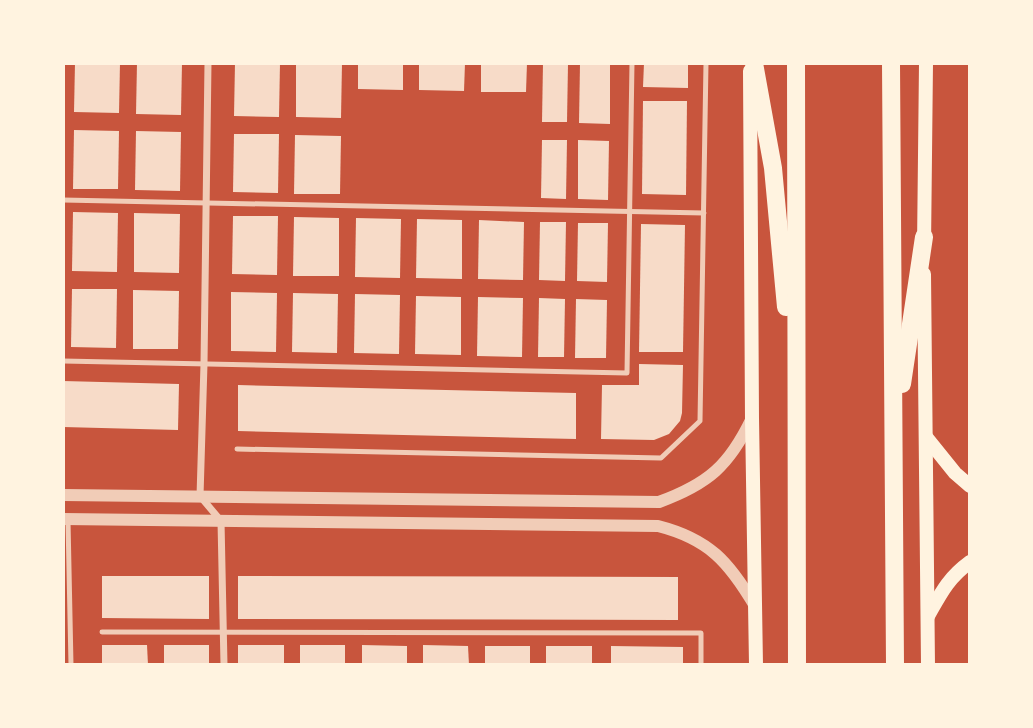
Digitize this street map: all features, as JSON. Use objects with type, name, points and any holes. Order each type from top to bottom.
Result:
[{"type":"main road","points":[[752,63],[773,168],[796,415]]},
{"type":"main road","points":[[752,63],[752,418],[756,665]]},
{"type":"main road","points":[[796,63],[797,665]]},
{"type":"main road","points":[[891,63],[895,665]]},
{"type":"main road","points":[[926,63],[924,237],[928,665]]},
{"type":"main road","points":[[894,443],[924,237]]},
{"type":"main road","points":[[926,437],[955,473],[970,486]]},
{"type":"main road","points":[[928,618],[941,592],[955,573],[970,562]]},
{"type":"street","points":[[208,63],[200,496],[221,521],[224,665]]},
{"type":"street","points":[[63,495],[659,502],[706,479],[725,462],[752,418]]},
{"type":"street","points":[[66,519],[658,526],[684,533],[707,546],[726,563],[755,606]]},
{"type":"lane","points":[[63,361],[627,373],[632,63]]},
{"type":"lane","points":[[237,449],[661,458],[700,421],[706,63]]},
{"type":"lane","points":[[63,200],[704,213]]},
{"type":"lane","points":[[66,519],[71,665]]},
{"type":"lane","points":[[102,632],[701,633],[701,665]]},
{"type":"lane","points":[[63,654],[71,654]]},
{"type":"building","points":[[75,63],[120,63],[119,113],[74,112]]},
{"type":"building","points":[[137,63],[182,63],[181,115],[136,114]]},
{"type":"building","points":[[235,63],[280,63],[279,117],[234,116]]},
{"type":"building","points":[[296,63],[342,63],[341,118],[296,117]]},
{"type":"building","points":[[358,63],[403,63],[403,90],[358,89]]},
{"type":"building","points":[[419,63],[465,63],[464,91],[419,90]]},
{"type":"building","points":[[481,63],[527,63],[526,92],[481,92]]},
{"type":"building","points":[[543,63],[568,64],[567,122],[542,122]]},
{"type":"building","points":[[644,63],[688,63],[688,88],[643,87]]},
{"type":"building","points":[[580,64],[610,65],[610,124],[579,123]]},
{"type":"building","points":[[643,101],[687,101],[686,195],[642,194]]},
{"type":"building","points":[[74,130],[119,131],[118,189],[73,189]]},
{"type":"building","points":[[136,131],[181,132],[180,191],[135,190]]},
{"type":"building","points":[[234,134],[279,134],[278,193],[233,192]]},
{"type":"building","points":[[295,135],[341,136],[340,194],[294,194]]},
{"type":"building","points":[[542,140],[567,140],[566,199],[541,198]]},
{"type":"building","points":[[578,140],[609,141],[608,200],[578,199]]},
{"type":"building","points":[[73,212],[118,213],[117,272],[72,271]]},
{"type":"building","points":[[134,213],[180,214],[179,273],[134,272]]},
{"type":"building","points":[[233,216],[278,216],[277,275],[232,274]]},
{"type":"building","points":[[294,217],[339,218],[339,276],[293,276]]},
{"type":"building","points":[[356,218],[401,219],[400,278],[355,277]]},
{"type":"building","points":[[417,219],[462,220],[462,279],[416,278]]},
{"type":"building","points":[[479,220],[524,222],[523,280],[478,279]]},
{"type":"building","points":[[540,222],[566,222],[565,281],[539,280]]},
{"type":"building","points":[[578,223],[608,223],[607,282],[577,281]]},
{"type":"building","points":[[641,224],[685,225],[683,352],[639,352]]},
{"type":"building","points":[[72,289],[117,289],[116,348],[71,347]]},
{"type":"building","points":[[133,290],[179,291],[178,349],[133,349]]},
{"type":"building","points":[[231,292],[277,293],[276,352],[231,351]]},
{"type":"building","points":[[293,293],[338,294],[337,353],[292,352]]},
{"type":"building","points":[[355,294],[400,295],[399,354],[354,353]]},
{"type":"building","points":[[416,296],[461,297],[461,355],[415,354]]},
{"type":"building","points":[[478,297],[523,298],[522,357],[477,356]]},
{"type":"building","points":[[539,298],[565,299],[564,357],[538,357]]},
{"type":"building","points":[[576,299],[607,300],[606,358],[575,358]]},
{"type":"building","points":[[639,364],[683,365],[680,421],[669,434],[654,440],[601,439],[602,385],[639,385]]},
{"type":"building","points":[[63,381],[179,384],[178,430],[63,427]]},
{"type":"building","points":[[238,385],[576,393],[576,439],[238,431]]},
{"type":"building","points":[[102,576],[209,576],[209,619],[102,618]]},
{"type":"building","points":[[238,576],[678,577],[678,620],[238,619]]},
{"type":"building","points":[[102,645],[147,645],[148,665],[102,665]]},
{"type":"building","points":[[164,645],[209,645],[209,665],[164,665]]},
{"type":"building","points":[[238,645],[284,645],[284,665],[238,665]]},
{"type":"building","points":[[300,645],[345,645],[345,665],[300,665]]},
{"type":"building","points":[[362,645],[407,646],[407,665],[362,665]]},
{"type":"building","points":[[423,645],[468,646],[469,665],[423,665]]},
{"type":"building","points":[[485,646],[530,646],[530,665],[485,665]]},
{"type":"building","points":[[546,646],[592,646],[592,665],[546,665]]},
{"type":"building","points":[[611,646],[683,647],[683,665],[611,665]]}]
